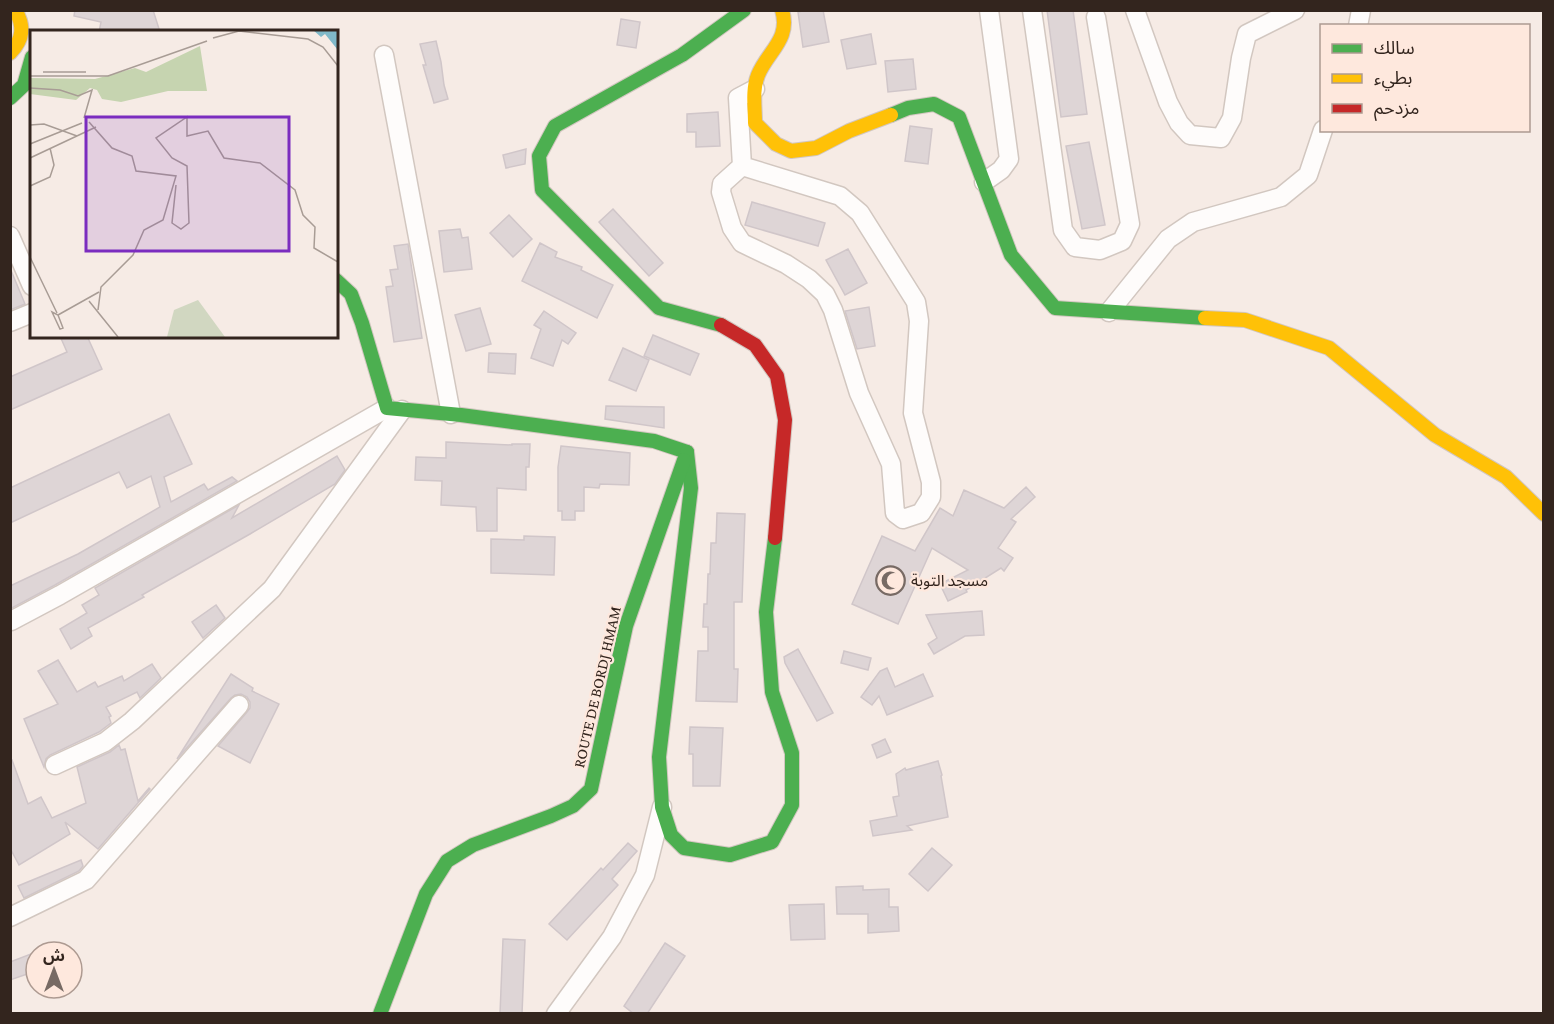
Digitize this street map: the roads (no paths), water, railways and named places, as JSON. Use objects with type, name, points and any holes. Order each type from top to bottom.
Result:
[{"type":"street","points":[[10,53],[26,40],[21,21],[15,10]]},
{"type":"street","points":[[11,621],[60,596],[394,409],[451,414],[654,441],[687,452],[691,489],[659,757],[662,807],[671,836],[684,848],[730,855],[772,842],[792,805],[792,753],[772,692],[766,612],[774,552],[785,420],[777,376],[755,345],[723,326],[659,308],[542,190],[539,156],[555,126],[682,55],[744,10]]},
{"type":"street","points":[[782,10],[785,17],[785,28],[757,75],[755,89],[755,123],[776,144],[791,151],[816,147],[849,131],[908,108],[934,104],[959,117],[1011,255],[1055,308],[1245,320],[1329,348],[1435,435],[1506,477],[1544,514]]},
{"type":"street","points":[[984,182],[1001,170],[1009,159],[989,10]]},
{"type":"street","points":[[1032,10],[1063,230],[1075,247],[1100,250],[1122,241],[1130,224],[1096,16]]},
{"type":"street","points":[[1135,10],[1168,102],[1179,123],[1190,135],[1221,138],[1232,118],[1247,34],[1295,10]]},
{"type":"street","points":[[384,55],[451,414]]},
{"type":"street","points":[[10,98],[28,84]]},
{"type":"street","points":[[742,166],[738,98],[755,89]]},
{"type":"street","points":[[1109,312],[1168,239],[1193,222],[1281,197],[1308,175],[1322,132]]},
{"type":"street","points":[[742,166],[840,196],[860,213],[915,302],[919,321],[913,413],[931,483],[931,497],[921,513],[903,519],[894,513],[891,464],[859,393],[833,310],[825,294],[809,279],[786,264],[742,243],[732,228],[721,192],[722,184],[742,166]]},
{"type":"street","points":[[10,236],[30,281]]},
{"type":"street","points":[[338,281],[351,294],[394,409]]},
{"type":"street","points":[[10,322],[30,314]]},
{"type":"street","points":[[55,765],[105,742],[132,721],[272,589],[394,409]]},
{"type":"street","name":"ROUTE DE BORDJ HMAM","points":[[380,1014],[426,894],[447,861],[473,845],[573,806],[591,789],[626,626],[687,452]]},
{"type":"street","points":[[10,917],[86,880],[239,705]]},
{"type":"street","points":[[556,1014],[612,938],[645,875],[662,807]]},
{"type":"place","name":"مسجد التوبة","points":[[890,580]]}]
